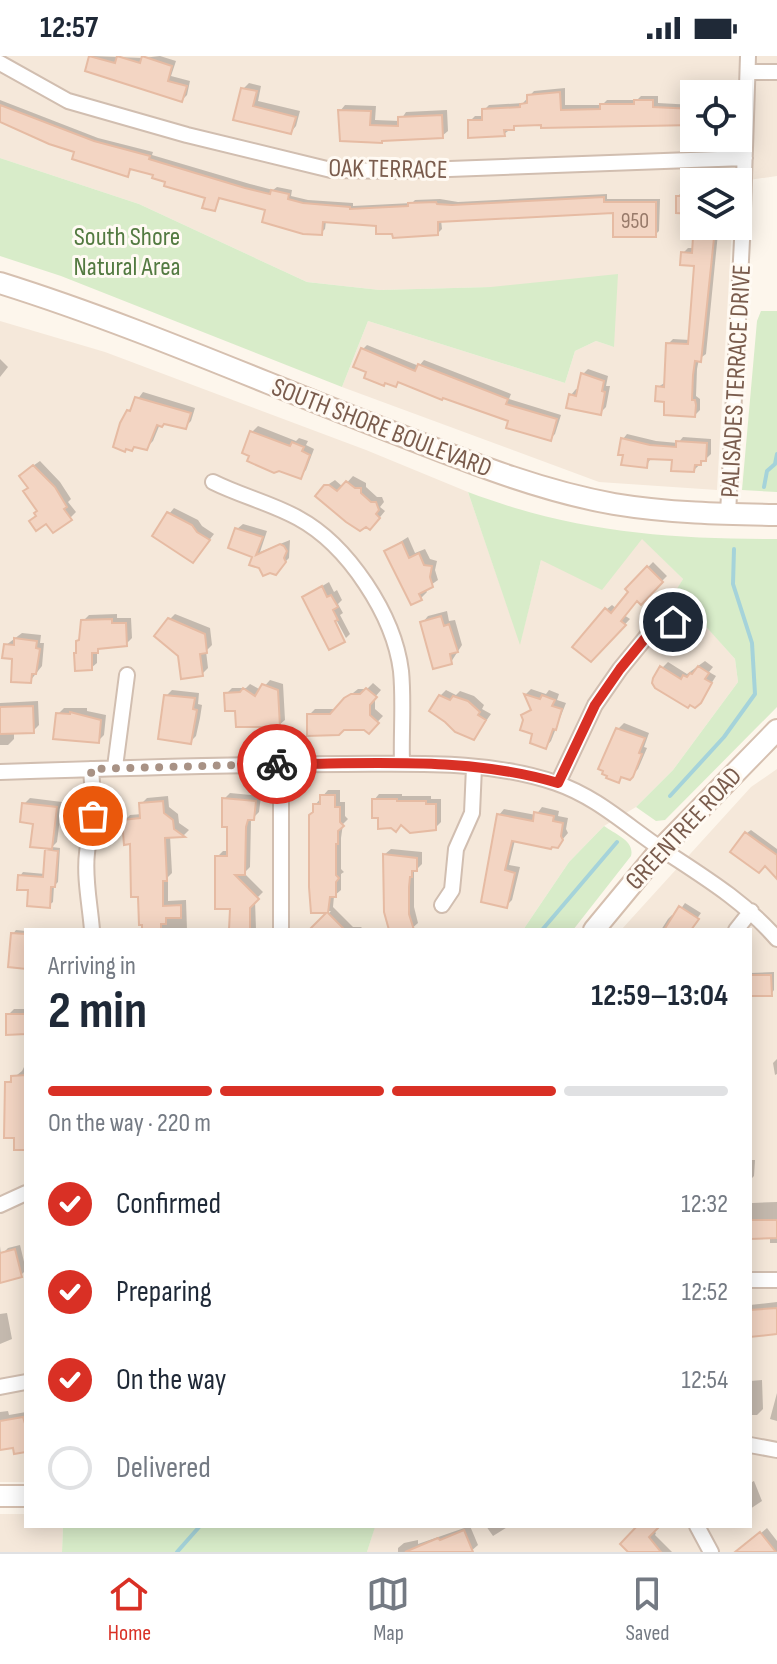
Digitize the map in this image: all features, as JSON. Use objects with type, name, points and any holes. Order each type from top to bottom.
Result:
[{"type":"main road","name":"SOUTH SHORE BOULEVARD","points":[[0,283],[106,320],[417,442],[541,486],[630,506],[777,515]]},
{"type":"main road","name":"GREENTREE ROAD","points":[[596,928],[661,849],[777,730]]},
{"type":"main road","points":[[0,1496],[24,1496]]},
{"type":"street","name":"PALISADES TERRACE DRIVE","points":[[728,514],[748,56]]},
{"type":"street","name":"OAK TERRACE","points":[[1,60],[68,101],[187,135],[331,170],[396,171],[745,158]]},
{"type":"street","points":[[748,72],[777,72]]},
{"type":"street","points":[[213,482],[276,507],[314,527],[349,560],[363,579],[395,647],[401,672],[402,764]]},
{"type":"street","points":[[558,783],[595,705],[620,669],[647,636],[673,622]]},
{"type":"street","points":[[115,767],[127,675]]},
{"type":"street","points":[[281,764],[281,928]]},
{"type":"street","points":[[0,772],[115,767],[402,764],[474,767],[527,775],[558,783],[604,806],[661,849],[709,878],[751,911],[777,939]]},
{"type":"street","points":[[442,905],[452,890],[456,849],[472,813],[474,767]]},
{"type":"street","points":[[91,769],[94,800],[87,854],[92,928]]},
{"type":"street","points":[[738,928],[751,911]]},
{"type":"street","points":[[0,1205],[24,1194]]},
{"type":"street","points":[[752,1280],[777,1280]]},
{"type":"street","points":[[0,1387],[24,1382]]},
{"type":"street","points":[[752,1445],[777,1450]]},
{"type":"street","points":[[698,1528],[711,1552]]},
{"type":"shaded area","points":[[0,56],[777,56],[777,176],[752,180],[752,168],[680,168],[680,240],[731,240],[717,490],[599,482],[342,387],[368,321],[565,383],[575,351],[596,341],[614,347],[491,287],[380,290],[307,282],[139,204],[0,158]]},
{"type":"shaded area","points":[[0,321],[105,352],[366,450],[468,492],[520,643],[541,560],[642,538],[683,579],[676,592],[735,659],[738,682],[673,770],[636,807],[604,826],[569,862],[524,928],[24,928],[24,1482],[0,1482]]},
{"type":"shaded area","points":[[777,769],[777,1552],[367,1552],[374,1528],[752,1528],[752,928],[623,928],[751,787]]},
{"type":"shaded area","points":[[0,1514],[24,1514],[24,1528],[63,1528],[62,1552],[0,1552]]},
{"type":"green space","name":"South Shore Natural Area","points":[[0,158],[139,204],[307,282],[380,290],[491,287],[618,274],[614,347],[596,341],[575,351],[565,383],[368,321],[342,387],[61,276],[0,256]]},
{"type":"green space","points":[[761,311],[777,311],[777,492],[742,490],[757,321]]},
{"type":"green space","points":[[468,492],[545,516],[620,530],[658,535],[777,539],[777,707],[665,820],[656,821],[636,807],[673,770],[738,682],[735,659],[675,592],[683,579],[642,539],[602,590],[541,560],[520,645]]},
{"type":"green space","points":[[604,826],[630,846],[631,856],[575,928],[524,928],[569,862]]},
{"type":"green space","points":[[63,1528],[375,1528],[367,1552],[62,1552]]},
{"type":"building","points":[[89,56],[115,63],[117,56],[140,63],[142,56],[172,66],[168,81],[187,86],[182,102],[85,71]]},
{"type":"building","points":[[241,88],[257,91],[253,106],[296,117],[291,134],[233,120]]},
{"type":"building","points":[[560,92],[561,110],[600,109],[600,104],[634,104],[634,100],[653,100],[653,107],[680,108],[680,125],[514,126],[514,130],[504,130],[505,136],[468,138],[468,120],[482,120],[482,109],[520,107],[520,104],[527,103],[527,95]]},
{"type":"building","points":[[0,105],[94,141],[150,156],[149,159],[245,188],[270,194],[271,190],[289,194],[288,199],[303,203],[350,209],[408,206],[408,203],[452,205],[604,197],[604,202],[656,202],[656,237],[613,237],[613,213],[438,222],[438,235],[393,238],[392,234],[376,234],[376,226],[323,222],[322,235],[303,234],[262,222],[265,210],[219,198],[215,211],[202,208],[205,198],[164,186],[165,182],[152,178],[153,175],[130,169],[128,177],[72,159],[74,152],[0,122]]},
{"type":"building","points":[[338,110],[371,111],[370,125],[398,126],[398,117],[442,115],[443,138],[382,143],[340,141]]},
{"type":"building","points":[[676,196],[680,196],[680,213],[676,213]]},
{"type":"building","points":[[693,240],[714,240],[701,362],[695,361],[693,375],[695,417],[664,415],[664,402],[655,401],[656,386],[664,387],[666,343],[688,344],[694,266],[680,265],[681,252],[692,253]]},
{"type":"building","points":[[361,348],[415,371],[418,364],[508,399],[506,404],[557,419],[551,441],[506,428],[508,421],[398,382],[396,387],[385,383],[384,386],[364,378],[366,372],[353,367]]},
{"type":"building","points":[[581,373],[604,381],[601,415],[566,408],[569,394],[576,396]]},
{"type":"building","points":[[135,397],[191,413],[186,429],[157,425],[147,450],[134,447],[132,451],[126,449],[125,452],[113,447],[120,423],[127,410],[130,411]]},
{"type":"building","points":[[250,431],[290,446],[292,442],[304,447],[302,451],[310,455],[301,479],[279,471],[274,473],[247,461],[249,456],[242,453]]},
{"type":"building","points":[[621,438],[676,447],[676,441],[707,443],[706,461],[695,465],[694,472],[671,471],[672,460],[648,459],[647,468],[621,465],[623,455],[618,455]]},
{"type":"building","points":[[33,465],[55,487],[72,520],[53,533],[46,524],[36,531],[29,521],[37,511],[23,491],[28,488],[19,476]]},
{"type":"building","points":[[346,481],[355,488],[361,488],[361,493],[371,502],[376,502],[379,510],[376,514],[380,518],[370,530],[366,527],[360,531],[315,496],[324,485],[337,491]]},
{"type":"building","points":[[167,512],[192,525],[210,540],[193,563],[152,536]]},
{"type":"building","points":[[235,528],[263,537],[256,555],[280,544],[284,546],[286,562],[276,575],[270,573],[263,576],[259,568],[249,565],[252,557],[228,548]]},
{"type":"building","points":[[402,542],[409,558],[419,553],[424,565],[432,566],[430,577],[433,587],[419,594],[422,600],[411,605],[384,551]]},
{"type":"building","points":[[647,566],[663,582],[641,605],[637,601],[621,621],[626,625],[591,662],[572,647],[605,608],[611,613],[628,592],[625,589]]},
{"type":"building","points":[[322,586],[327,597],[331,595],[338,607],[333,610],[338,620],[335,621],[345,642],[329,650],[302,597]]},
{"type":"building","points":[[441,616],[444,626],[449,624],[458,652],[450,654],[452,664],[433,669],[420,622]]},
{"type":"building","points":[[168,618],[205,634],[207,653],[200,654],[203,676],[181,679],[178,656],[154,636]]},
{"type":"building","points":[[112,619],[112,623],[126,623],[127,646],[98,649],[98,653],[92,653],[92,670],[75,671],[74,653],[81,620]]},
{"type":"building","points":[[14,638],[37,641],[36,648],[40,649],[36,674],[32,674],[31,683],[11,682],[12,659],[2,658],[4,644],[14,645]]},
{"type":"building","points":[[660,666],[681,679],[683,675],[687,677],[692,674],[698,666],[709,673],[705,679],[712,683],[701,703],[695,708],[690,705],[688,708],[655,688],[653,678]]},
{"type":"building","points":[[262,684],[278,690],[280,727],[236,727],[235,711],[225,711],[224,693],[240,692],[243,688],[255,696]]},
{"type":"building","points":[[366,688],[377,697],[370,705],[370,715],[379,723],[369,734],[364,730],[344,730],[339,735],[307,736],[307,714],[330,714],[344,698],[360,694]]},
{"type":"building","points":[[524,694],[540,699],[542,695],[555,700],[552,706],[562,709],[546,749],[530,743],[532,734],[520,730],[521,715],[531,710]]},
{"type":"building","points":[[164,695],[195,698],[193,709],[197,710],[191,744],[158,739]]},
{"type":"building","points":[[439,695],[450,700],[453,696],[468,701],[480,712],[478,715],[486,720],[474,740],[455,732],[429,711]]},
{"type":"building","points":[[33,706],[34,733],[0,734],[0,707]]},
{"type":"building","points":[[70,712],[101,720],[99,743],[53,739],[56,713]]},
{"type":"building","points":[[616,728],[645,738],[633,777],[630,780],[621,777],[619,783],[606,778],[603,771],[598,769]]},
{"type":"building","points":[[320,795],[335,795],[335,807],[340,807],[340,822],[344,826],[338,831],[336,875],[339,878],[336,897],[330,897],[328,913],[343,928],[311,928],[326,913],[311,913],[309,887],[309,815],[313,812],[313,804],[320,804]]},
{"type":"building","points":[[222,798],[256,801],[254,820],[248,820],[246,827],[245,875],[235,875],[259,899],[250,908],[250,928],[229,928],[230,909],[215,909],[215,856],[227,856],[227,827],[222,827]]},
{"type":"building","points":[[372,799],[436,804],[436,830],[410,833],[401,825],[396,832],[391,828],[378,829],[378,818],[372,818]]},
{"type":"building","points":[[163,801],[164,813],[173,820],[174,829],[185,837],[165,838],[167,881],[163,881],[163,906],[181,905],[181,918],[166,918],[166,924],[161,924],[161,928],[142,928],[139,925],[138,897],[131,897],[130,844],[124,845],[122,820],[140,818],[139,803]]},
{"type":"building","points":[[22,803],[57,807],[52,849],[30,847],[33,824],[20,822]]},
{"type":"building","points":[[534,812],[554,816],[553,821],[563,823],[563,840],[558,848],[551,849],[512,841],[505,870],[515,873],[507,908],[481,902],[497,814],[533,821]]},
{"type":"building","points":[[745,832],[777,855],[777,879],[765,866],[759,873],[730,852]]},
{"type":"building","points":[[45,849],[58,851],[50,908],[27,906],[28,890],[17,890],[18,875],[43,877]]},
{"type":"building","points":[[383,854],[417,858],[417,871],[412,871],[409,887],[409,914],[413,928],[388,928],[384,912]]},
{"type":"building","points":[[679,906],[699,919],[692,928],[665,928]]},
{"type":"building","points":[[11,933],[24,934],[24,969],[8,967]]},
{"type":"building","points":[[752,975],[771,975],[772,996],[752,996]]},
{"type":"building","points":[[6,1014],[24,1014],[24,1034],[6,1035]]},
{"type":"building","points":[[24,1075],[24,1150],[14,1150],[14,1138],[4,1138],[5,1082],[11,1082],[11,1076]]},
{"type":"building","points":[[752,1220],[777,1220],[777,1238],[752,1239]]},
{"type":"building","points":[[15,1249],[22,1277],[0,1283],[0,1253]]},
{"type":"building","points":[[777,1308],[777,1334],[752,1337],[752,1310]]},
{"type":"building","points":[[23,1417],[24,1452],[14,1454],[13,1448],[0,1450],[0,1421]]},
{"type":"building","points":[[635,1528],[658,1528],[649,1537],[661,1552],[628,1552],[620,1544]]},
{"type":"building","points":[[464,1530],[473,1552],[405,1552],[438,1538],[440,1540]]},
{"type":"building","points":[[760,1532],[776,1552],[735,1552]]},
{"type":"waterway","points":[[764,487],[767,471],[775,464],[777,454]]},
{"type":"waterway","points":[[670,796],[724,737],[755,694],[752,643],[733,584],[734,549]]},
{"type":"waterway","points":[[544,928],[617,842]]},
{"type":"waterway","points":[[177,1552],[198,1528]]},
{"type":"way so far","points":[[93,816],[91,769],[277,764]]},
{"type":"route","points":[[277,764],[442,764],[516,773],[558,783],[595,705],[620,669],[647,636],[673,622]]}]
